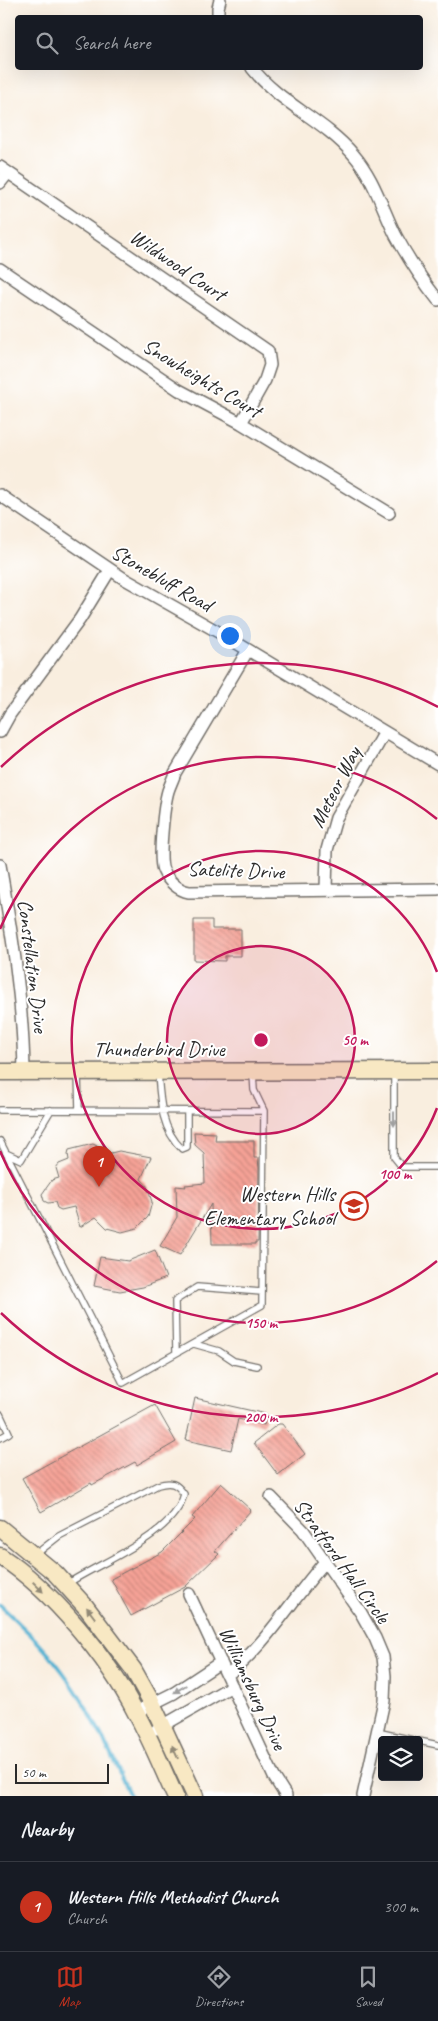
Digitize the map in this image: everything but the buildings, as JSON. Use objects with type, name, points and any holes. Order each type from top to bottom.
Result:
[{"type":"street","points":[[218,15],[220,0]]},
{"type":"street","points":[[254,70],[273,90],[330,130],[354,155],[371,182],[397,236],[421,278],[438,300]]},
{"type":"street","points":[[0,183],[4,170]]},
{"type":"street","name":"Wildwood Court","points":[[4,170],[268,351],[270,365],[265,380],[241,423]]},
{"type":"street","name":"Snowheights Court","points":[[0,269],[179,390],[241,423],[389,513]]},
{"type":"street","name":"Stonebluff Road","points":[[0,495],[110,570],[438,764]]},
{"type":"street","points":[[0,732],[10,714],[80,619],[110,570]]},
{"type":"street","name":"Satelite Drive","points":[[248,650],[168,790],[161,863],[163,870],[176,886],[189,892],[438,889]]},
{"type":"street","name":"Meteor Way","points":[[326,890],[327,850],[333,827],[341,808],[385,732]]},
{"type":"street","name":"Constellation Drive","points":[[0,865],[18,977],[24,1040],[24,1072]]},
{"type":"street","name":"Thunderbird Drive","points":[[0,1072],[158,1070],[438,1071]]},
{"type":"street","name":"Stratford Hall Circle","points":[[271,1497],[302,1530],[361,1613],[383,1657],[385,1676],[384,1701],[363,1796]]},
{"type":"street","points":[[0,1528],[66,1584],[86,1607],[132,1669],[152,1703],[195,1796]]},
{"type":"street","points":[[14,1566],[31,1553]]},
{"type":"street","points":[[0,1556],[32,1581],[56,1604],[111,1673],[136,1712],[175,1796]]},
{"type":"street","points":[[227,1674],[250,1655],[324,1563]]},
{"type":"street","name":"Williamsburg Drive","points":[[190,1594],[274,1777],[286,1796]]},
{"type":"street","points":[[136,1712],[174,1693],[221,1662]]},
{"type":"street","points":[[147,1735],[232,1686]]},
{"type":"lane","points":[[158,1070],[161,1111],[177,1144],[182,1149],[187,1147],[188,1141],[187,1111]]},
{"type":"lane","points":[[0,1141],[123,1383],[262,1305],[264,1111],[254,1090],[253,1070]]},
{"type":"lane","points":[[394,1070],[394,1157],[402,1167],[438,1167]]},
{"type":"lane","points":[[78,1071],[79,1110]]},
{"type":"lane","points":[[0,1110],[264,1111]]},
{"type":"lane","points":[[6,1153],[21,1160],[51,1110]]},
{"type":"lane","points":[[176,1354],[175,1301],[198,1288],[262,1292]]},
{"type":"lane","points":[[194,1344],[219,1352],[234,1361],[257,1366]]},
{"type":"lane","points":[[0,1414],[10,1433],[0,1438]]},
{"type":"lane","points":[[31,1553],[158,1485],[168,1482],[178,1485],[184,1494],[182,1503],[159,1530],[66,1584]]},
{"type":"lane","points":[[377,1732],[396,1736]]},
{"type":"lane","points":[[423,1742],[438,1745]]},
{"type":"waterway","points":[[0,1605],[38,1642],[70,1682],[103,1738],[130,1796]]},
{"type":"place","name":"Western Hills Methodist Church","points":[[99,1187]]},
{"type":"place","name":"Western Hills Elementary School","points":[[354,1206]]}]
